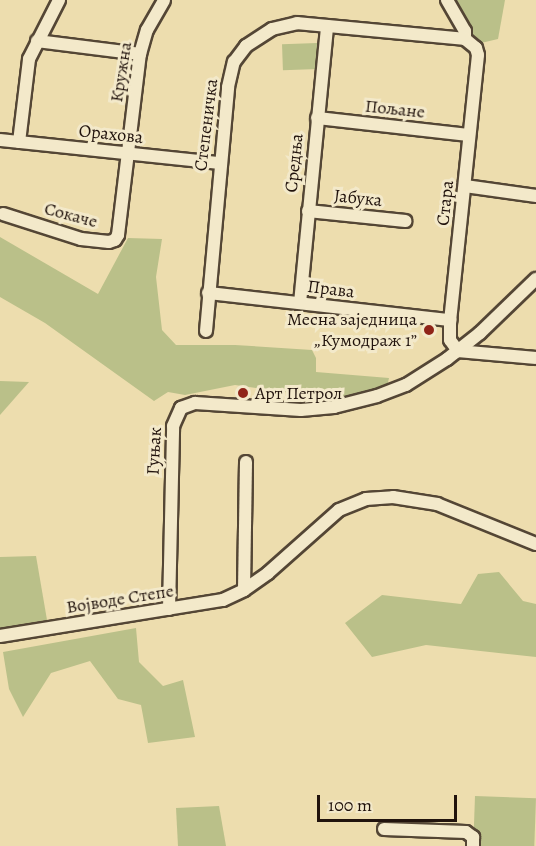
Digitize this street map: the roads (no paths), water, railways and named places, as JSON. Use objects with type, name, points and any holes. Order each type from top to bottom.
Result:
[{"type":"street","points":[[19,142],[27,68],[37,41],[59,0]]},
{"type":"street","name":"Кружна","points":[[128,154],[140,54],[147,30],[164,0]]},
{"type":"street","points":[[447,0],[465,32],[465,39]]},
{"type":"street","name":"Степеничка","points":[[206,331],[219,163],[228,87],[231,70],[239,54],[253,39],[279,26],[297,23],[465,39]]},
{"type":"street","name":"Средња","points":[[300,303],[327,26]]},
{"type":"street","name":"Стара","points":[[458,351],[450,340],[450,320],[478,56],[476,48],[465,39]]},
{"type":"street","points":[[37,41],[140,54]]},
{"type":"street","name":"Пољане","points":[[317,118],[469,135]]},
{"type":"street","name":"Орахова","points":[[0,140],[219,163]]},
{"type":"street","name":"Сокаче","points":[[3,214],[81,239],[112,242],[118,235],[128,154]]},
{"type":"street","points":[[465,186],[536,195]]},
{"type":"street","name":"Јабука","points":[[308,211],[405,221]]},
{"type":"street","name":"Гуњак","points":[[169,609],[172,426],[174,417],[181,408],[195,403],[287,410],[334,407],[377,396],[406,385],[458,351],[536,279]]},
{"type":"street","name":"Права","points":[[208,293],[450,320]]},
{"type":"street","points":[[458,351],[536,358]]},
{"type":"street","points":[[244,590],[246,462]]},
{"type":"street","name":"Војводе Степе","points":[[0,636],[223,600],[244,590],[279,564],[330,516],[347,505],[366,499],[393,497],[438,504],[536,544]]},
{"type":"street","points":[[384,829],[466,832],[473,837],[473,846]]},
{"type":"place","name":"Месна заједница „Кумодраж 1”","points":[[429,330]]},
{"type":"place","name":"Арт Петрол","points":[[243,393]]}]
